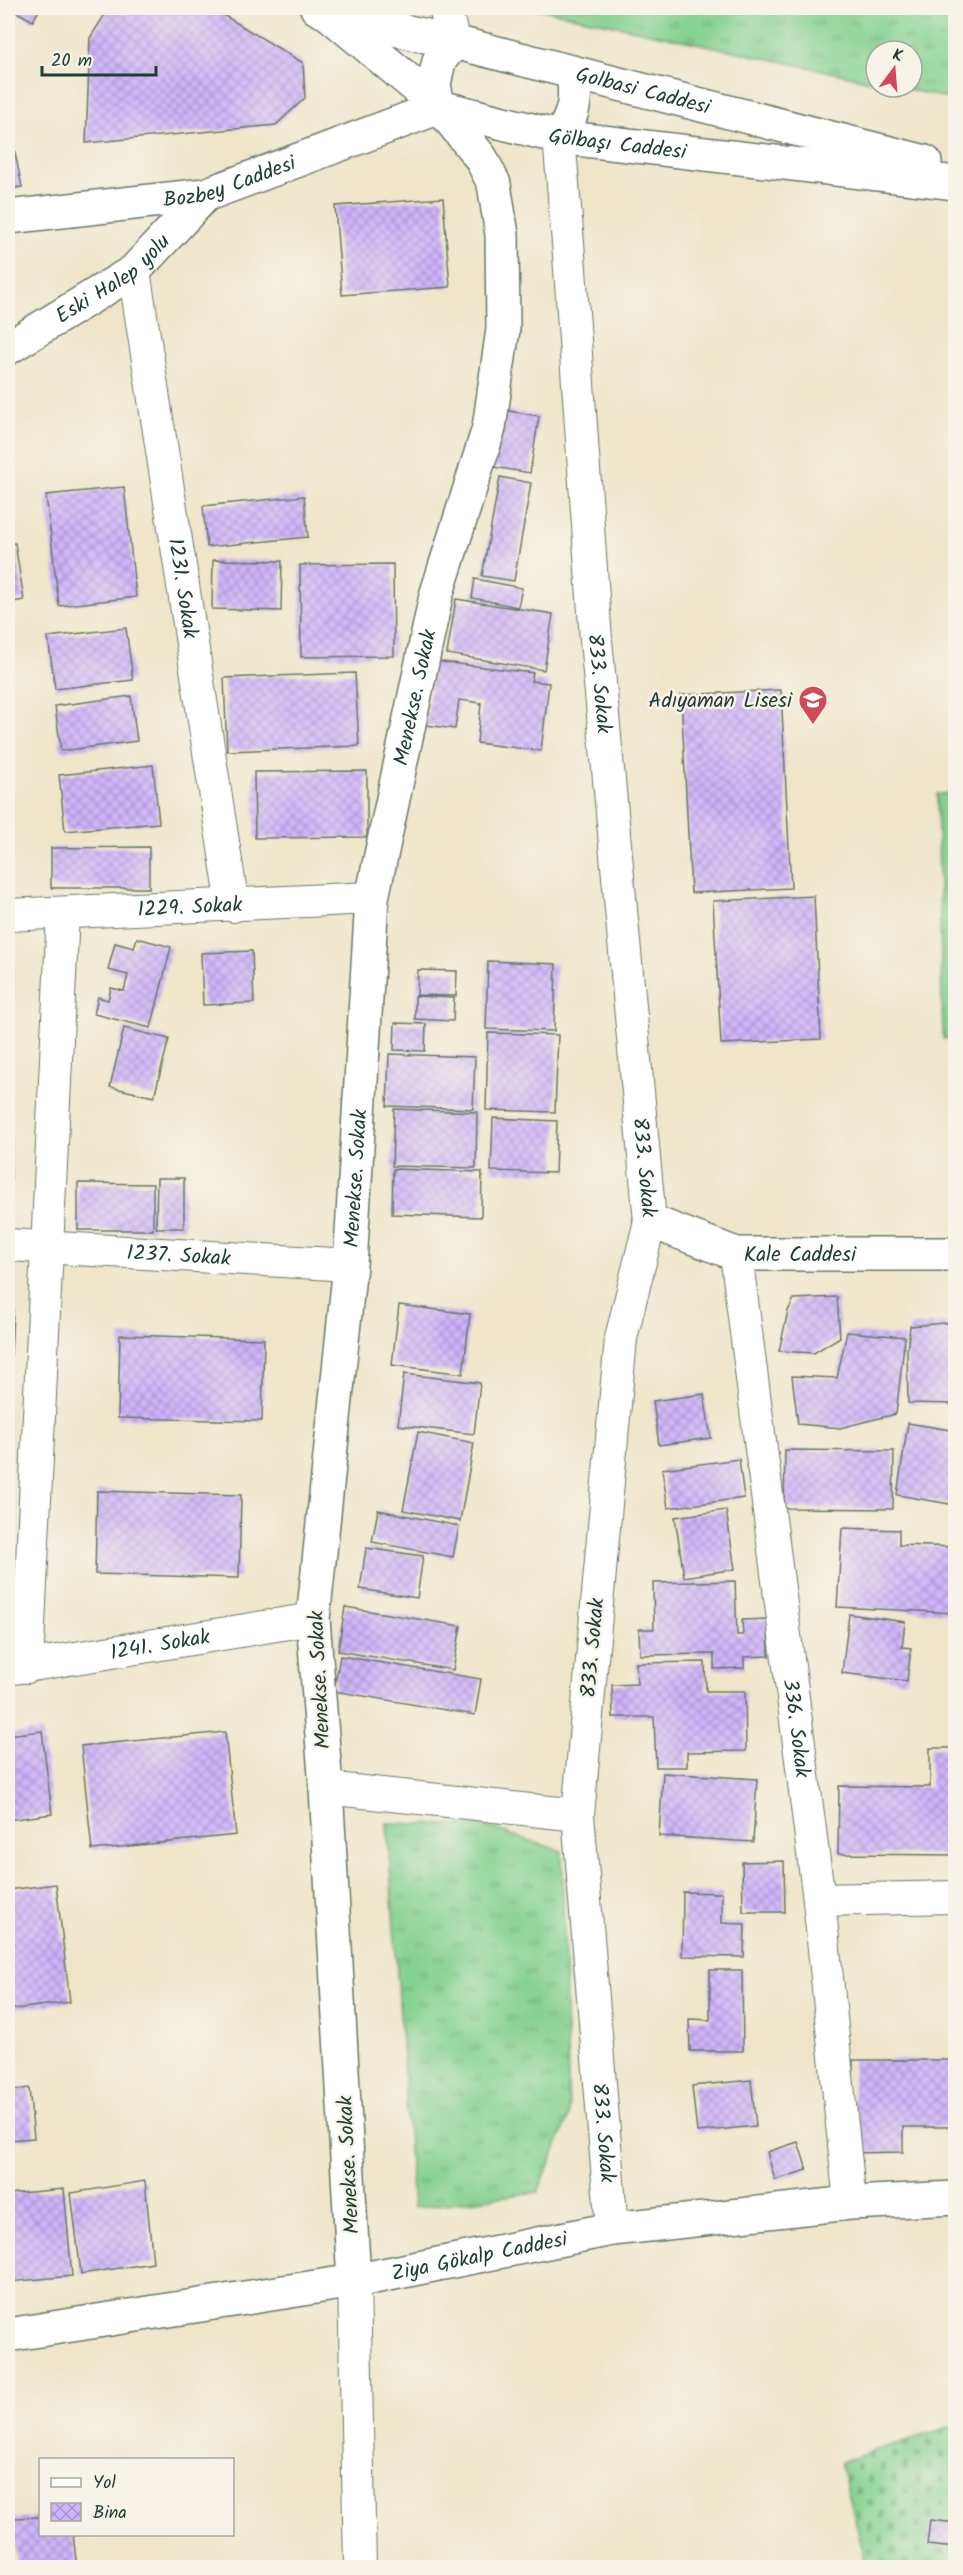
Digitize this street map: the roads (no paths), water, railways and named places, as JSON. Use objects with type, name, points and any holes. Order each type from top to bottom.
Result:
[{"type":"street","points":[[440,107],[434,84],[435,72],[439,60],[454,42],[445,8]]},
{"type":"street","name":"Golbasi Caddesi","points":[[323,11],[454,42],[956,170]]},
{"type":"street","name":"Gölbaşı Caddesi","points":[[323,11],[440,107],[559,137],[956,183]]},
{"type":"street","points":[[559,137],[571,118],[574,106],[575,84],[572,72]]},
{"type":"street","name":"Bozbey Caddesi","points":[[8,217],[205,195],[440,107]]},
{"type":"street","name":"Menekse. Sokak","points":[[354,2281],[326,1788],[313,1619],[350,1265],[372,898],[436,596],[489,428],[503,329],[502,235],[494,184],[481,158],[440,107]]},
{"type":"street","name":"833. Sokak","points":[[559,137],[596,640],[650,1221],[621,1338],[578,1815],[612,2229]]},
{"type":"street","name":"Eski Halep yolu","points":[[8,348],[134,271],[205,195]]},
{"type":"street","name":"1231. Sokak","points":[[134,271],[233,906]]},
{"type":"street","name":"1229. Sokak","points":[[8,915],[372,898]]},
{"type":"street","points":[[17,1668],[46,1246],[63,913]]},
{"type":"street","name":"Kale Caddesi","points":[[650,1221],[736,1254],[956,1254]]},
{"type":"street","name":"1237. Sokak","points":[[8,1245],[350,1265]]},
{"type":"street","name":"336. Sokak","points":[[736,1254],[819,1900],[850,2204]]},
{"type":"street","name":"1241. Sokak","points":[[17,1668],[313,1619]]},
{"type":"street","points":[[326,1788],[578,1815]]},
{"type":"street","points":[[819,1900],[956,1897]]},
{"type":"street","name":"Ziya Gökalp Caddesi","points":[[8,2335],[354,2281],[612,2229],[850,2204],[956,2198]]},
{"type":"street","points":[[354,2281],[360,2568]]},
{"type":"place","name":"Adıyaman Lisesi","points":[[813,726]]}]
